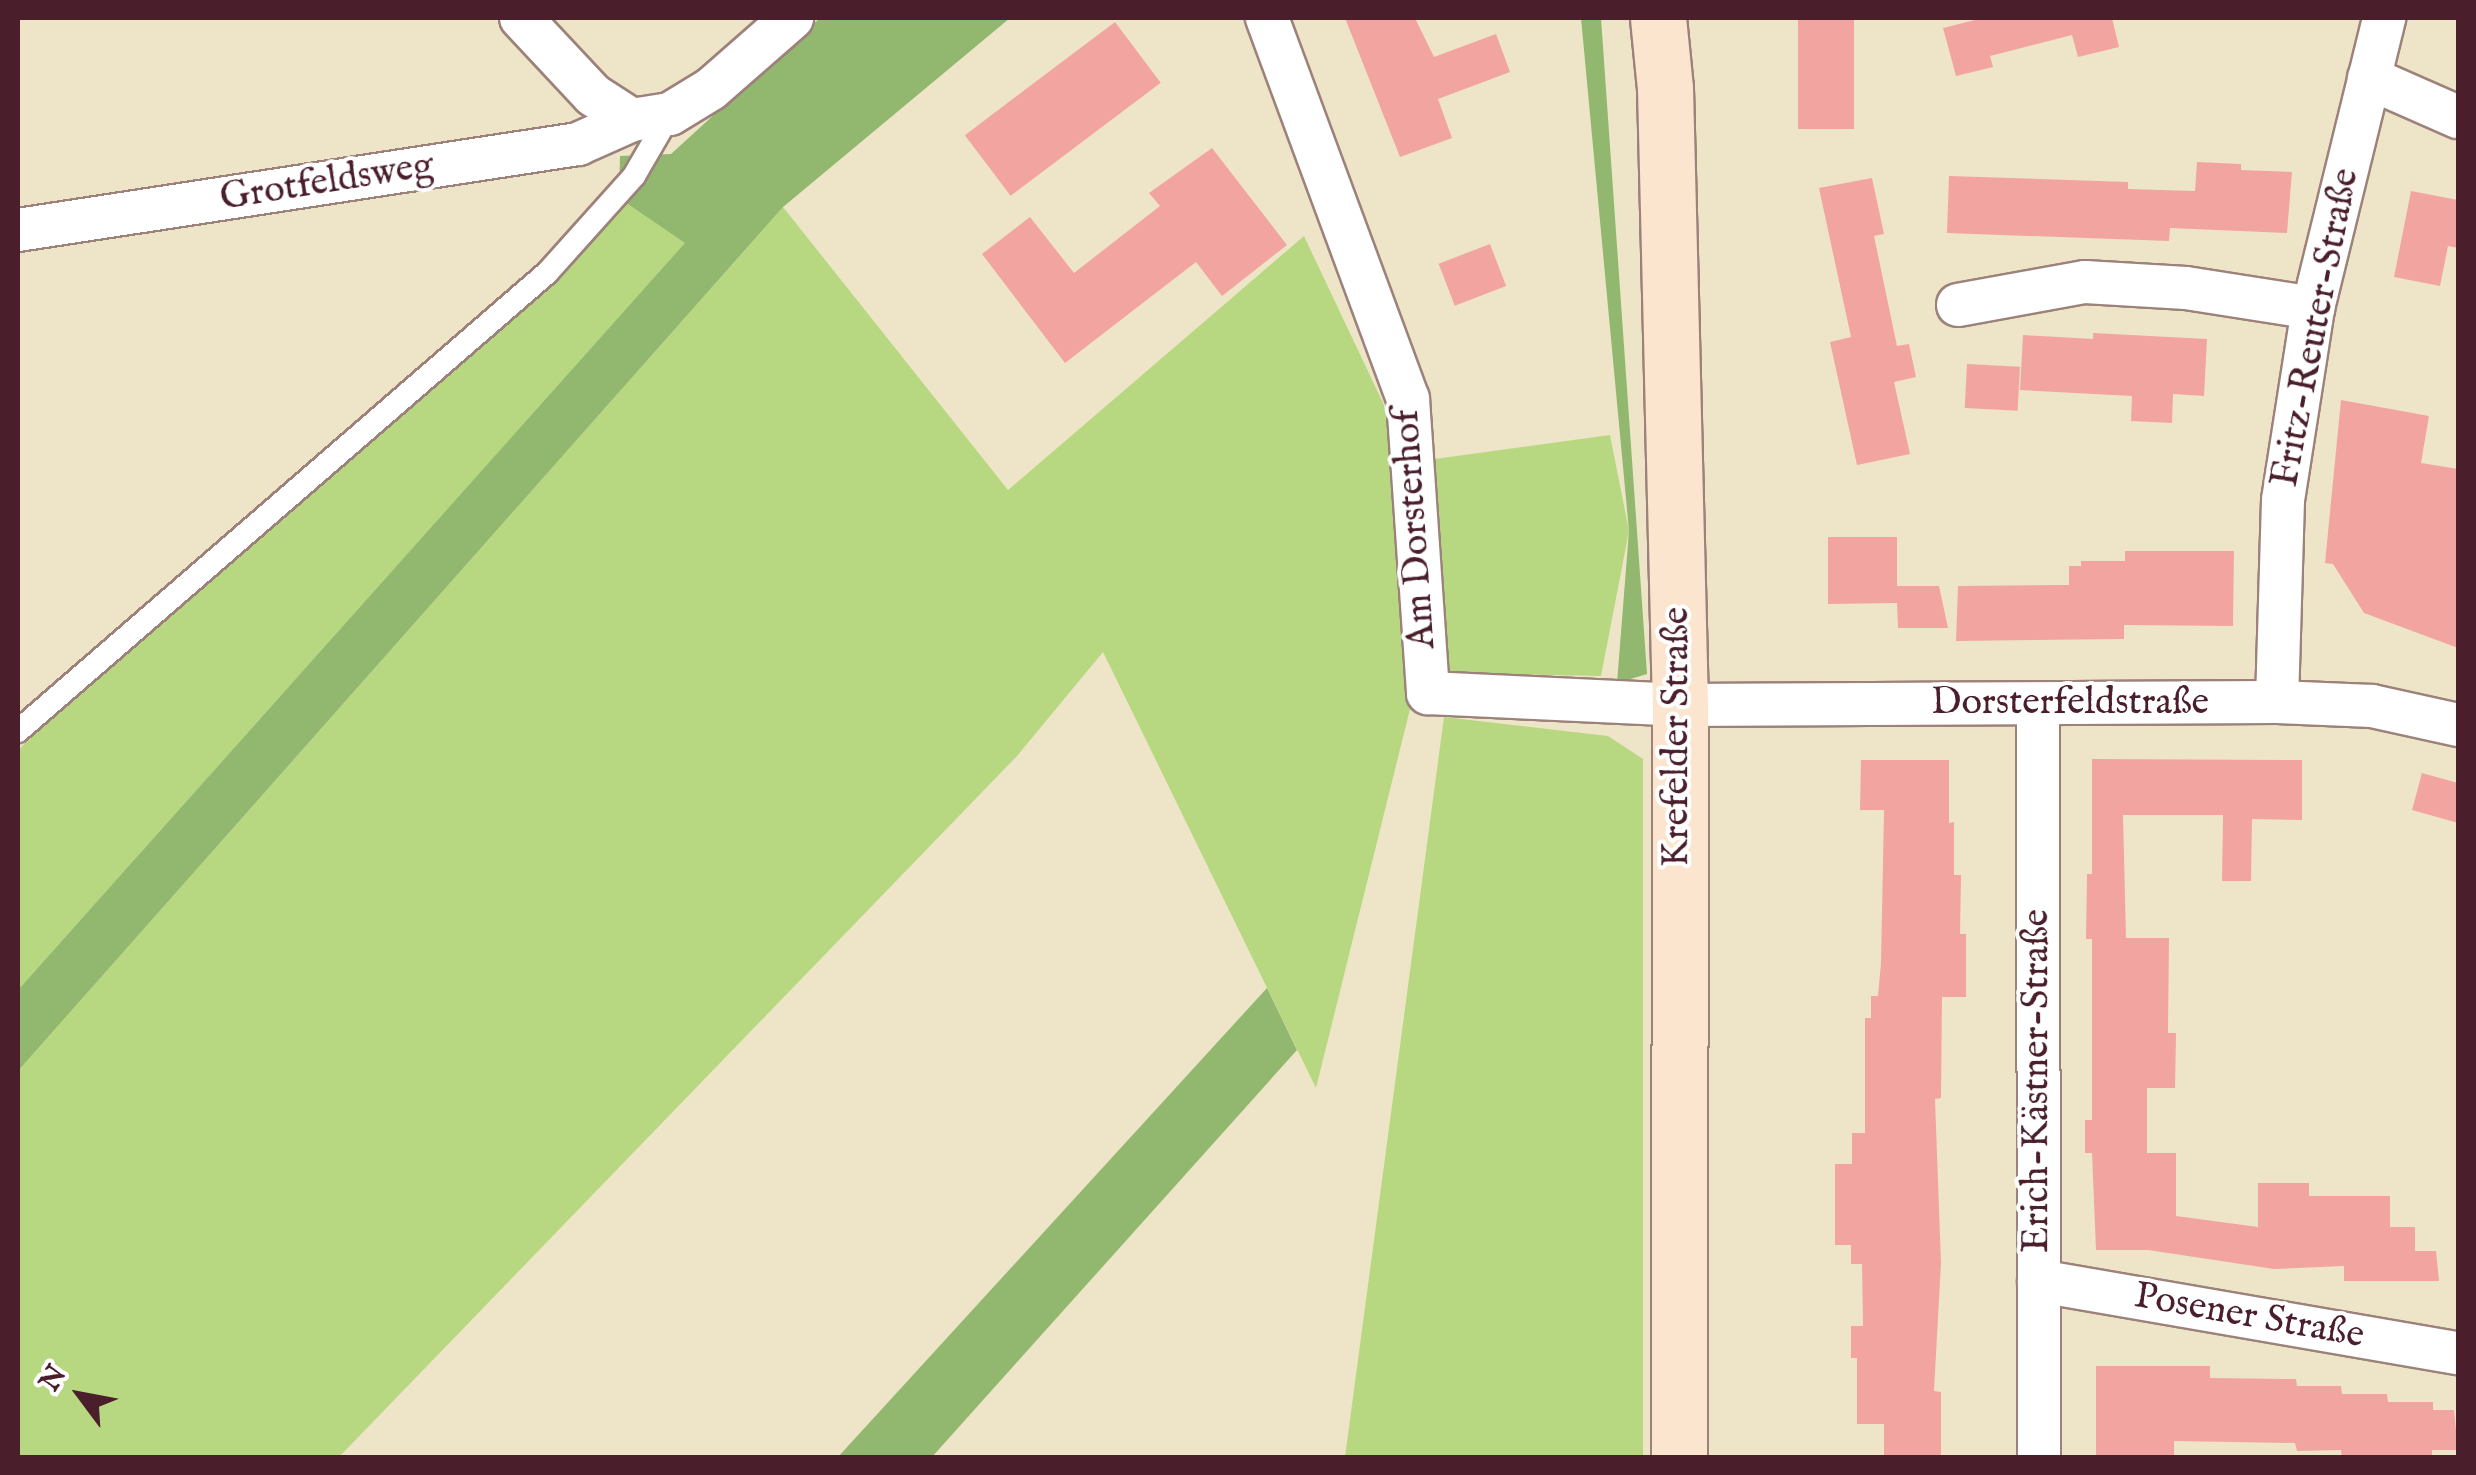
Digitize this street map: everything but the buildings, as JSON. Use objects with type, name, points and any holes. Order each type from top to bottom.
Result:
[{"type":"main road","name":"Krefelder Straße","points":[[1658,18],[1665,88],[1680,705],[1679,1458]]},
{"type":"street","points":[[520,18],[592,96],[651,117]]},
{"type":"street","name":"Grotfeldsweg","points":[[18,230],[578,144],[711,90],[792,18]]},
{"type":"street","name":"Am Dorsterhof","points":[[1266,18],[1408,399],[1428,693],[1680,705]]},
{"type":"street","name":"Fritz-Reuter-Straße","points":[[2276,702],[2283,500],[2313,308],[2384,18]]},
{"type":"street","points":[[2369,78],[2458,117]]},
{"type":"street","points":[[1958,306],[2085,282],[2186,288],[2313,308]]},
{"type":"street","name":"Dorsterfeldstraße","points":[[1680,705],[2276,702],[2372,706],[2458,725]]},
{"type":"street","name":"Erich-Kästner-Straße","points":[[2038,704],[2039,1458]]},
{"type":"street","name":"Posener Straße","points":[[2038,1281],[2458,1353]]},
{"type":"lane","points":[[18,731],[547,272],[634,176],[651,117]]},
{"type":"green space","points":[[820,18],[1010,18],[783,207],[18,1071],[18,990],[685,243],[619,198],[620,156],[671,154]]},
{"type":"green space","points":[[1581,18],[1601,18],[1647,674],[1617,683],[1629,531]]},
{"type":"green space","points":[[619,198],[686,243],[18,990],[18,750]]},
{"type":"green space","points":[[783,207],[1008,490],[1304,236],[1384,405],[1397,465],[1413,697],[1316,1088],[1103,652],[1017,756],[339,1457],[18,1458],[18,1071]]},
{"type":"green space","points":[[1610,435],[1629,531],[1601,676],[1450,673],[1420,461]]},
{"type":"green space","points":[[1444,717],[1608,736],[1643,759],[1643,1457],[1345,1457]]},
{"type":"green space","points":[[1267,988],[1297,1050],[932,1457],[838,1457]]}]
